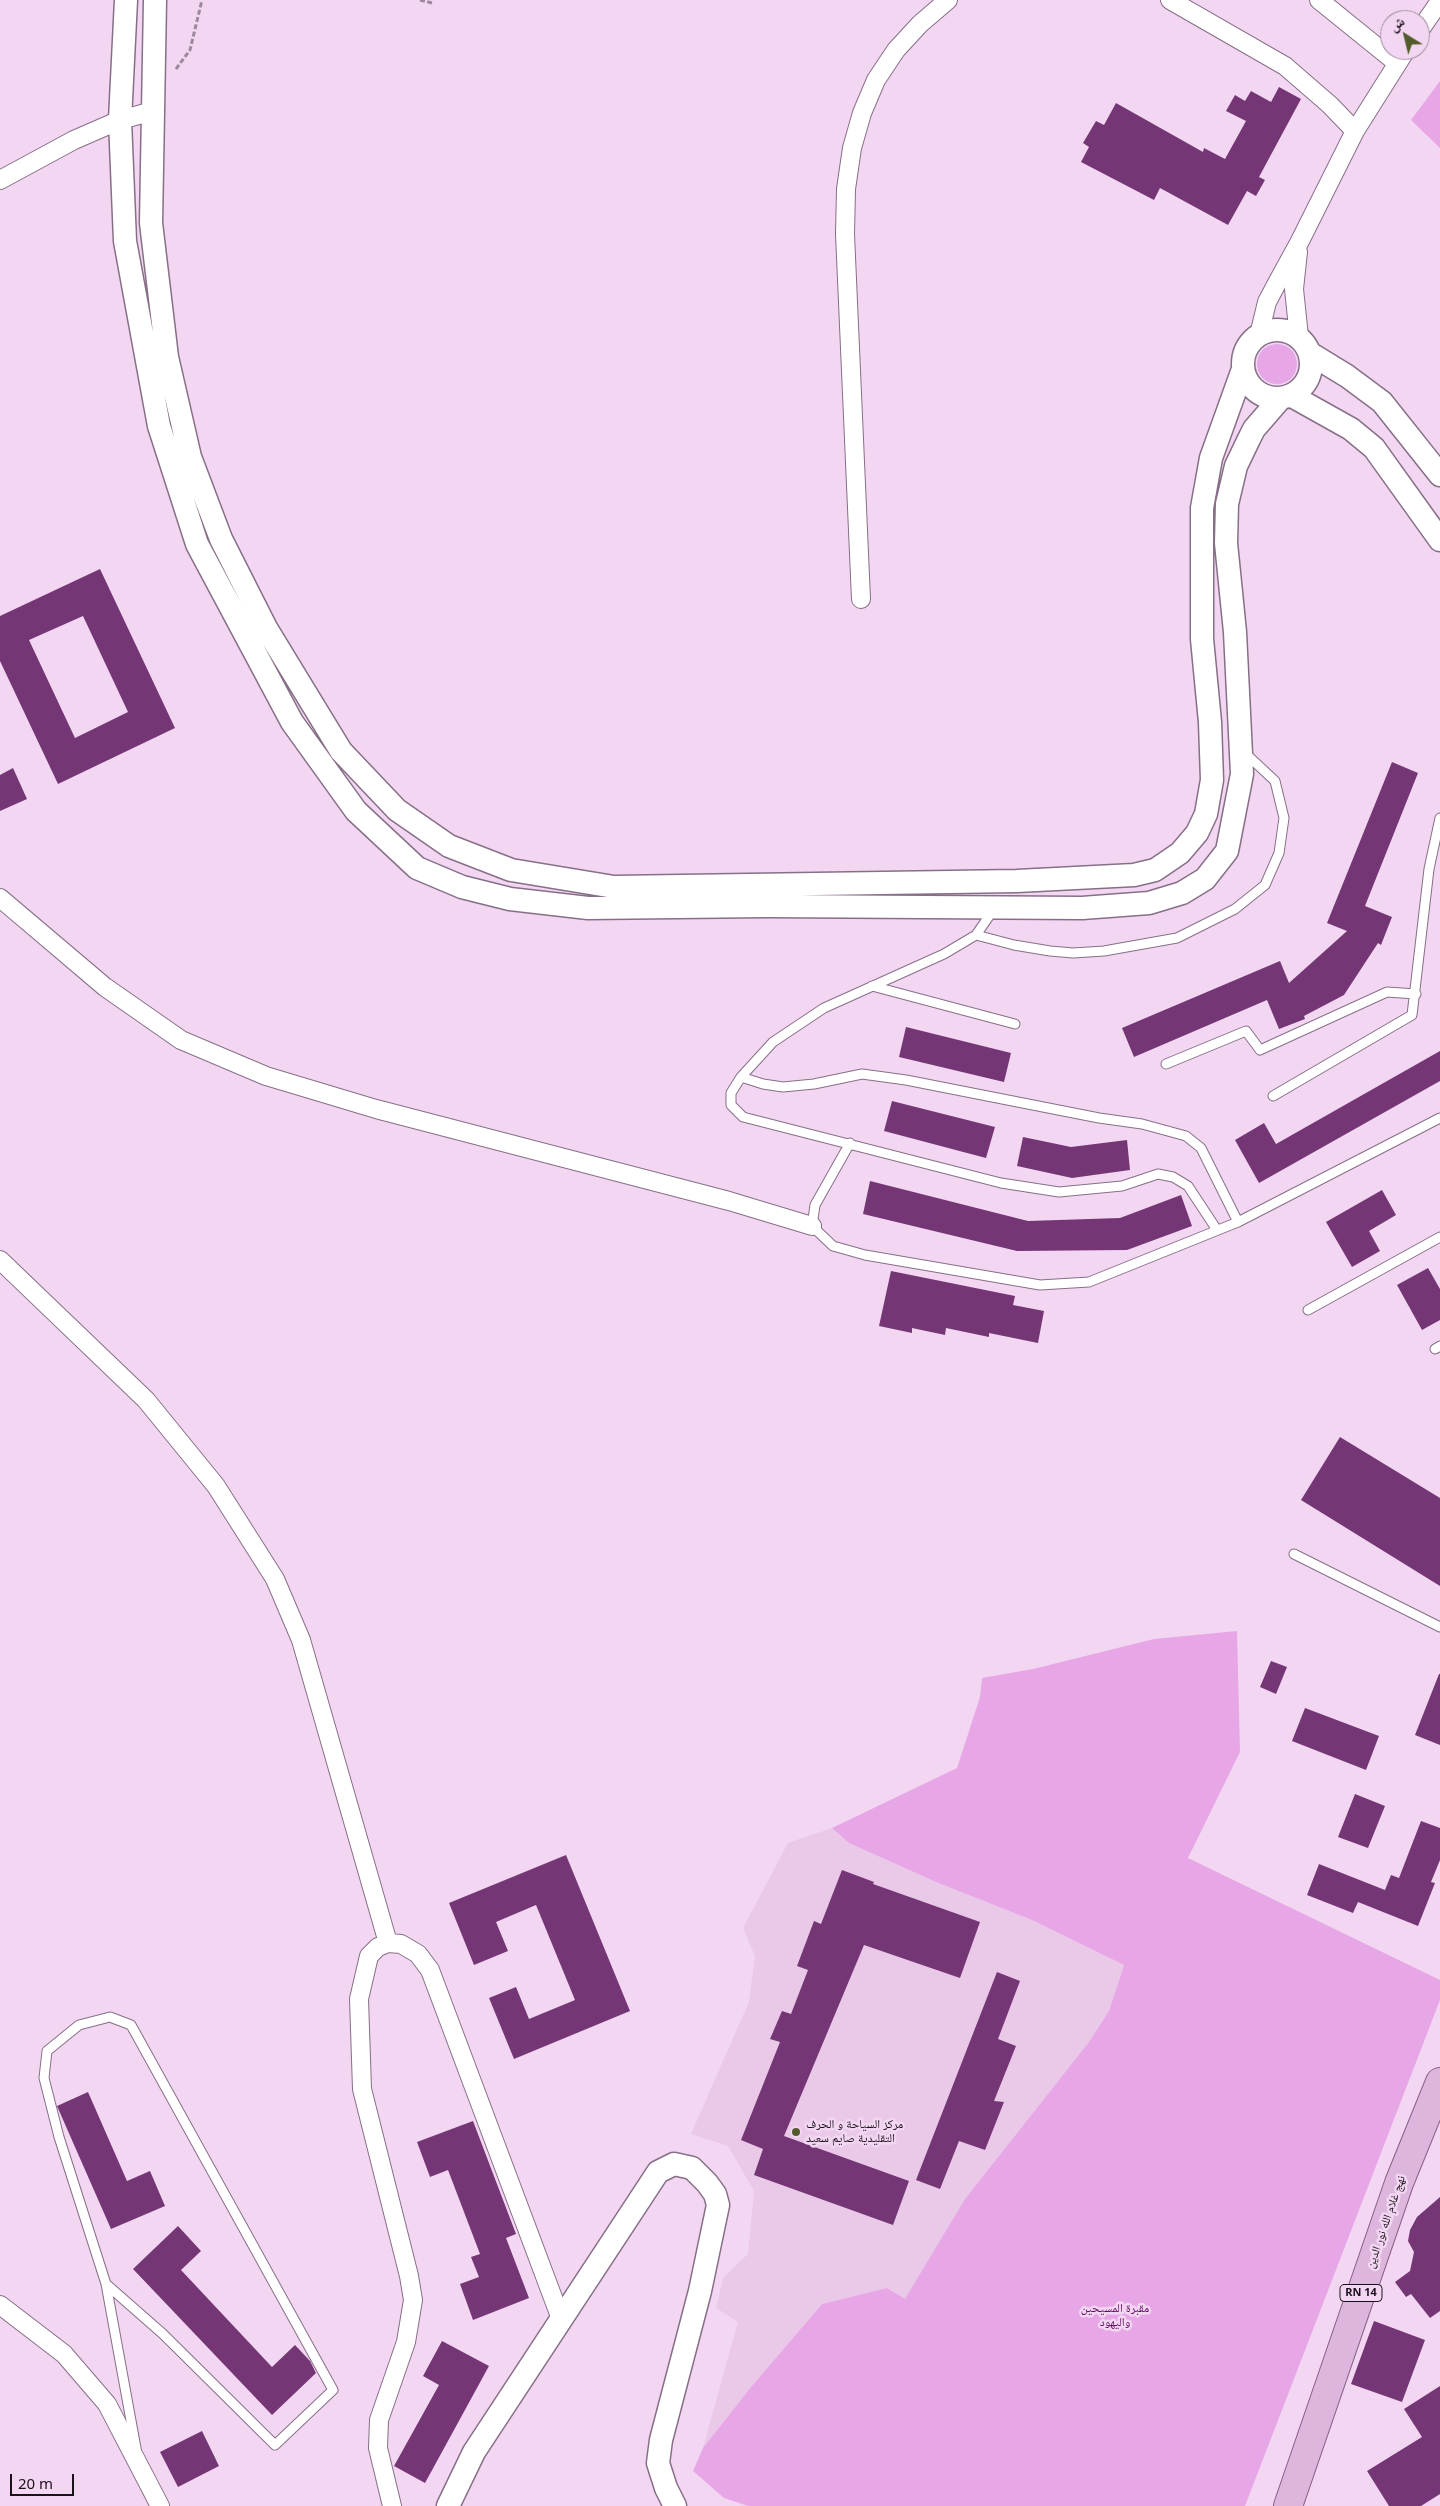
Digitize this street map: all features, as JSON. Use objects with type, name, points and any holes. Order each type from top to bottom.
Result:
[{"type":"main road","name":"نهج غلام الله نور الدين","points":[[1288,2506],[1399,2183],[1440,2082]]},
{"type":"street","points":[[126,0],[120,120],[125,241],[159,426],[197,544],[292,722],[356,811],[416,868],[462,887],[510,899],[588,908],[996,906],[1082,908],[1149,903],[1182,892],[1205,879],[1227,851],[1242,774],[1235,632],[1226,543],[1228,504],[1236,466],[1254,429],[1286,397],[1302,388],[1309,379],[1312,367],[1305,346],[1294,289],[1300,241]]},
{"type":"street","points":[[155,0],[151,223],[167,357],[190,457],[221,539],[266,628],[341,752],[396,810],[449,846],[511,870],[614,887],[1007,881],[1134,875],[1155,870],[1180,854],[1197,833],[1206,814],[1212,780],[1210,722],[1202,639],[1202,508],[1212,458],[1243,369],[1246,350],[1259,335],[1267,302],[1355,131],[1399,60]]},
{"type":"street","points":[[861,599],[845,234],[846,189],[852,148],[862,113],[881,72],[896,50],[920,24],[948,0]]},
{"type":"street","points":[[1170,0],[1285,66],[1330,105],[1355,131]]},
{"type":"street","points":[[1319,0],[1380,42]]},
{"type":"street","points":[[1430,16],[1440,1]]},
{"type":"street","points":[[0,180],[74,140],[120,120],[153,111]]},
{"type":"street","points":[[1259,335],[1275,330],[1292,332],[1305,346],[1382,402],[1440,476]]},
{"type":"street","points":[[1243,369],[1249,383],[1260,394],[1286,397],[1351,429],[1374,448],[1440,540]]},
{"type":"street","points":[[0,898],[105,987],[181,1040],[266,1076],[376,1109],[729,1201],[812,1226]]},
{"type":"street","points":[[0,1260],[146,1400],[216,1486],[275,1578],[301,1640],[388,1943]]},
{"type":"street","points":[[392,2506],[378,2448],[379,2420],[406,2342],[413,2300],[409,2276],[362,2089],[359,1999],[369,1956],[378,1947],[388,1943],[401,1944],[418,1954],[430,1970],[561,2320]]},
{"type":"street","points":[[448,2506],[474,2452],[658,2172],[674,2164],[692,2168],[708,2183],[715,2194],[718,2205],[700,2291],[661,2440],[658,2463],[666,2488],[675,2506]]},
{"type":"street","points":[[0,2305],[64,2354],[106,2404],[160,2506]]},
{"type":"lane","points":[[976,935],[1014,945],[1073,954],[1104,952],[1176,938],[1235,909],[1265,884],[1280,853],[1284,818],[1275,780],[1241,750]]},
{"type":"lane","points":[[1273,1096],[1412,1014],[1416,994],[1429,869],[1440,818]]},
{"type":"lane","points":[[996,906],[976,935],[944,954],[824,1008],[773,1042],[741,1077],[731,1093],[731,1105],[743,1117],[1001,1183],[1059,1192],[1122,1186],[1158,1174],[1173,1177],[1188,1186],[1217,1230]]},
{"type":"lane","points":[[872,986],[1015,1024]]},
{"type":"lane","points":[[1166,1064],[1246,1031],[1260,1050],[1388,992],[1416,994]]},
{"type":"lane","points":[[741,1077],[763,1084],[783,1087],[814,1084],[862,1074],[871,1075],[906,1080],[1098,1118],[1142,1124],[1186,1136],[1201,1148],[1238,1222]]},
{"type":"lane","points":[[850,1143],[816,1205],[812,1226],[833,1246],[865,1255],[1040,1285],[1089,1282],[1238,1222],[1440,1118]]},
{"type":"lane","points":[[1308,1310],[1440,1237]]},
{"type":"lane","points":[[1294,1554],[1440,1627]]},
{"type":"lane","points":[[106,2284],[163,2334],[275,2445],[333,2390],[131,2025],[110,2017],[78,2025],[47,2051],[44,2078],[59,2137],[106,2284],[140,2468]]},
{"type":"path","points":[[174,71],[190,50],[202,0]]},
{"type":"path","points":[[420,0],[432,3]]},
{"type":"shaded area","points":[[832,1828],[849,1843],[936,1882],[1032,1920],[1124,1965],[1109,2011],[1089,2042],[965,2199],[905,2300],[887,2288],[822,2304],[751,2387],[703,2448],[738,2322],[716,2308],[723,2278],[748,2254],[754,2191],[728,2146],[691,2134],[749,2002],[755,1956],[743,1928],[788,1843]]},
{"type":"green space","points":[[1440,81],[1440,148],[1411,120]]},
{"type":"green space","points":[[1277,344],[1288,347],[1294,353],[1297,364],[1294,375],[1288,381],[1277,384],[1266,381],[1260,375],[1257,364],[1260,353],[1266,347]]},
{"type":"green space","name":"مقبرة المسيحين واليهود","points":[[1237,1631],[1240,1752],[1188,1858],[1440,1980],[1440,2000],[1245,2506],[748,2506],[724,2498],[693,2471],[703,2448],[751,2387],[822,2304],[887,2288],[905,2299],[965,2199],[1089,2042],[1109,2011],[1124,1965],[1032,1920],[936,1882],[849,1843],[832,1828],[957,1768],[980,1697],[982,1678],[1033,1669],[1154,1639]]},
{"type":"building","points":[[1279,87],[1301,99],[1259,177],[1265,180],[1256,196],[1247,191],[1228,225],[1160,188],[1154,200],[1081,162],[1089,147],[1083,143],[1096,121],[1104,125],[1116,103],[1203,152],[1204,148],[1225,159],[1246,121],[1226,111],[1235,95],[1245,101],[1251,91],[1271,102]]},
{"type":"building","points":[[100,569],[175,728],[58,784],[0,661],[0,616]],"holes":[[[83,616],[128,712],[75,738],[29,640]]]},
{"type":"building","points":[[1392,762],[1418,773],[1365,906],[1392,917],[1381,945],[1378,943],[1344,995],[1304,1016],[1305,1019],[1279,1029],[1267,1000],[1134,1057],[1122,1028],[1280,961],[1289,983],[1347,931],[1327,923]]},
{"type":"building","points":[[13,768],[27,799],[0,811],[0,775]]},
{"type":"building","points":[[906,1027],[1011,1053],[1004,1082],[899,1057]]},
{"type":"building","points":[[1440,1051],[1440,1081],[1259,1183],[1235,1140],[1264,1123],[1276,1144]]},
{"type":"building","points":[[892,1101],[995,1127],[986,1158],[884,1131]]},
{"type":"building","points":[[1023,1137],[1071,1147],[1127,1140],[1130,1170],[1072,1178],[1017,1166]]},
{"type":"building","points":[[870,1181],[1028,1221],[1120,1218],[1181,1195],[1192,1226],[1127,1250],[1017,1251],[863,1214]]},
{"type":"building","points":[[1382,1190],[1396,1215],[1369,1231],[1380,1251],[1352,1267],[1326,1222]]},
{"type":"building","points":[[1428,1268],[1440,1289],[1440,1320],[1422,1330],[1397,1285]]},
{"type":"building","points":[[891,1271],[1015,1296],[1013,1305],[1044,1311],[1038,1343],[989,1333],[989,1337],[946,1328],[945,1335],[912,1328],[912,1333],[879,1326]]},
{"type":"building","points":[[1340,1437],[1440,1498],[1440,1586],[1301,1500]]},
{"type":"building","points":[[1271,1661],[1287,1667],[1276,1694],[1260,1687]]},
{"type":"building","points":[[1440,1674],[1440,1745],[1415,1735]]},
{"type":"building","points":[[1305,1708],[1379,1736],[1366,1770],[1292,1741]]},
{"type":"building","points":[[1355,1794],[1385,1806],[1368,1848],[1338,1837]]},
{"type":"building","points":[[1421,1821],[1440,1828],[1440,1860],[1431,1882],[1435,1883],[1418,1926],[1358,1902],[1353,1913],[1307,1895],[1319,1864],[1385,1890],[1391,1875],[1399,1878]]},
{"type":"building","points":[[566,1855],[630,2011],[514,2059],[489,1998],[516,1987],[529,2019],[575,2000],[536,1905],[496,1922],[508,1951],[474,1965],[449,1903]]},
{"type":"building","points":[[842,1870],[874,1882],[873,1884],[980,1922],[960,1978],[864,1945],[784,2136],[909,2181],[893,2225],[754,2175],[763,2149],[741,2140],[780,2042],[770,2039],[782,2011],[791,2014],[808,1970],[797,1966],[814,1921],[821,1924]]},
{"type":"building","points":[[997,1972],[1020,1981],[998,2039],[1016,2046],[994,2101],[1004,2102],[985,2150],[959,2141],[940,2189],[916,2180]]},
{"type":"building","points":[[88,2092],[127,2181],[150,2171],[165,2206],[111,2229],[57,2106]]},
{"type":"building","points":[[473,2121],[516,2234],[506,2238],[529,2298],[473,2320],[460,2284],[479,2277],[471,2257],[480,2254],[448,2170],[430,2177],[417,2142]]},
{"type":"building","points":[[1440,2197],[1440,2311],[1430,2318],[1411,2294],[1406,2297],[1395,2282],[1410,2271],[1414,2252],[1408,2241],[1410,2230],[1417,2217]]},
{"type":"building","points":[[178,2226],[201,2251],[181,2270],[272,2367],[295,2345],[310,2361],[316,2373],[272,2415],[133,2269]]},
{"type":"building","points":[[1374,2321],[1425,2340],[1402,2402],[1351,2384]]},
{"type":"building","points":[[442,2341],[489,2366],[425,2483],[394,2466],[439,2385],[423,2376]]},
{"type":"building","points":[[1440,2386],[1440,2494],[1421,2506],[1389,2506],[1367,2471],[1422,2437],[1404,2409]]},
{"type":"building","points":[[202,2431],[219,2466],[178,2487],[160,2452]]},
{"type":"place","name":"مركز السياحة و الحرف التقليدية صايم سعيد","points":[[796,2132]]}]
